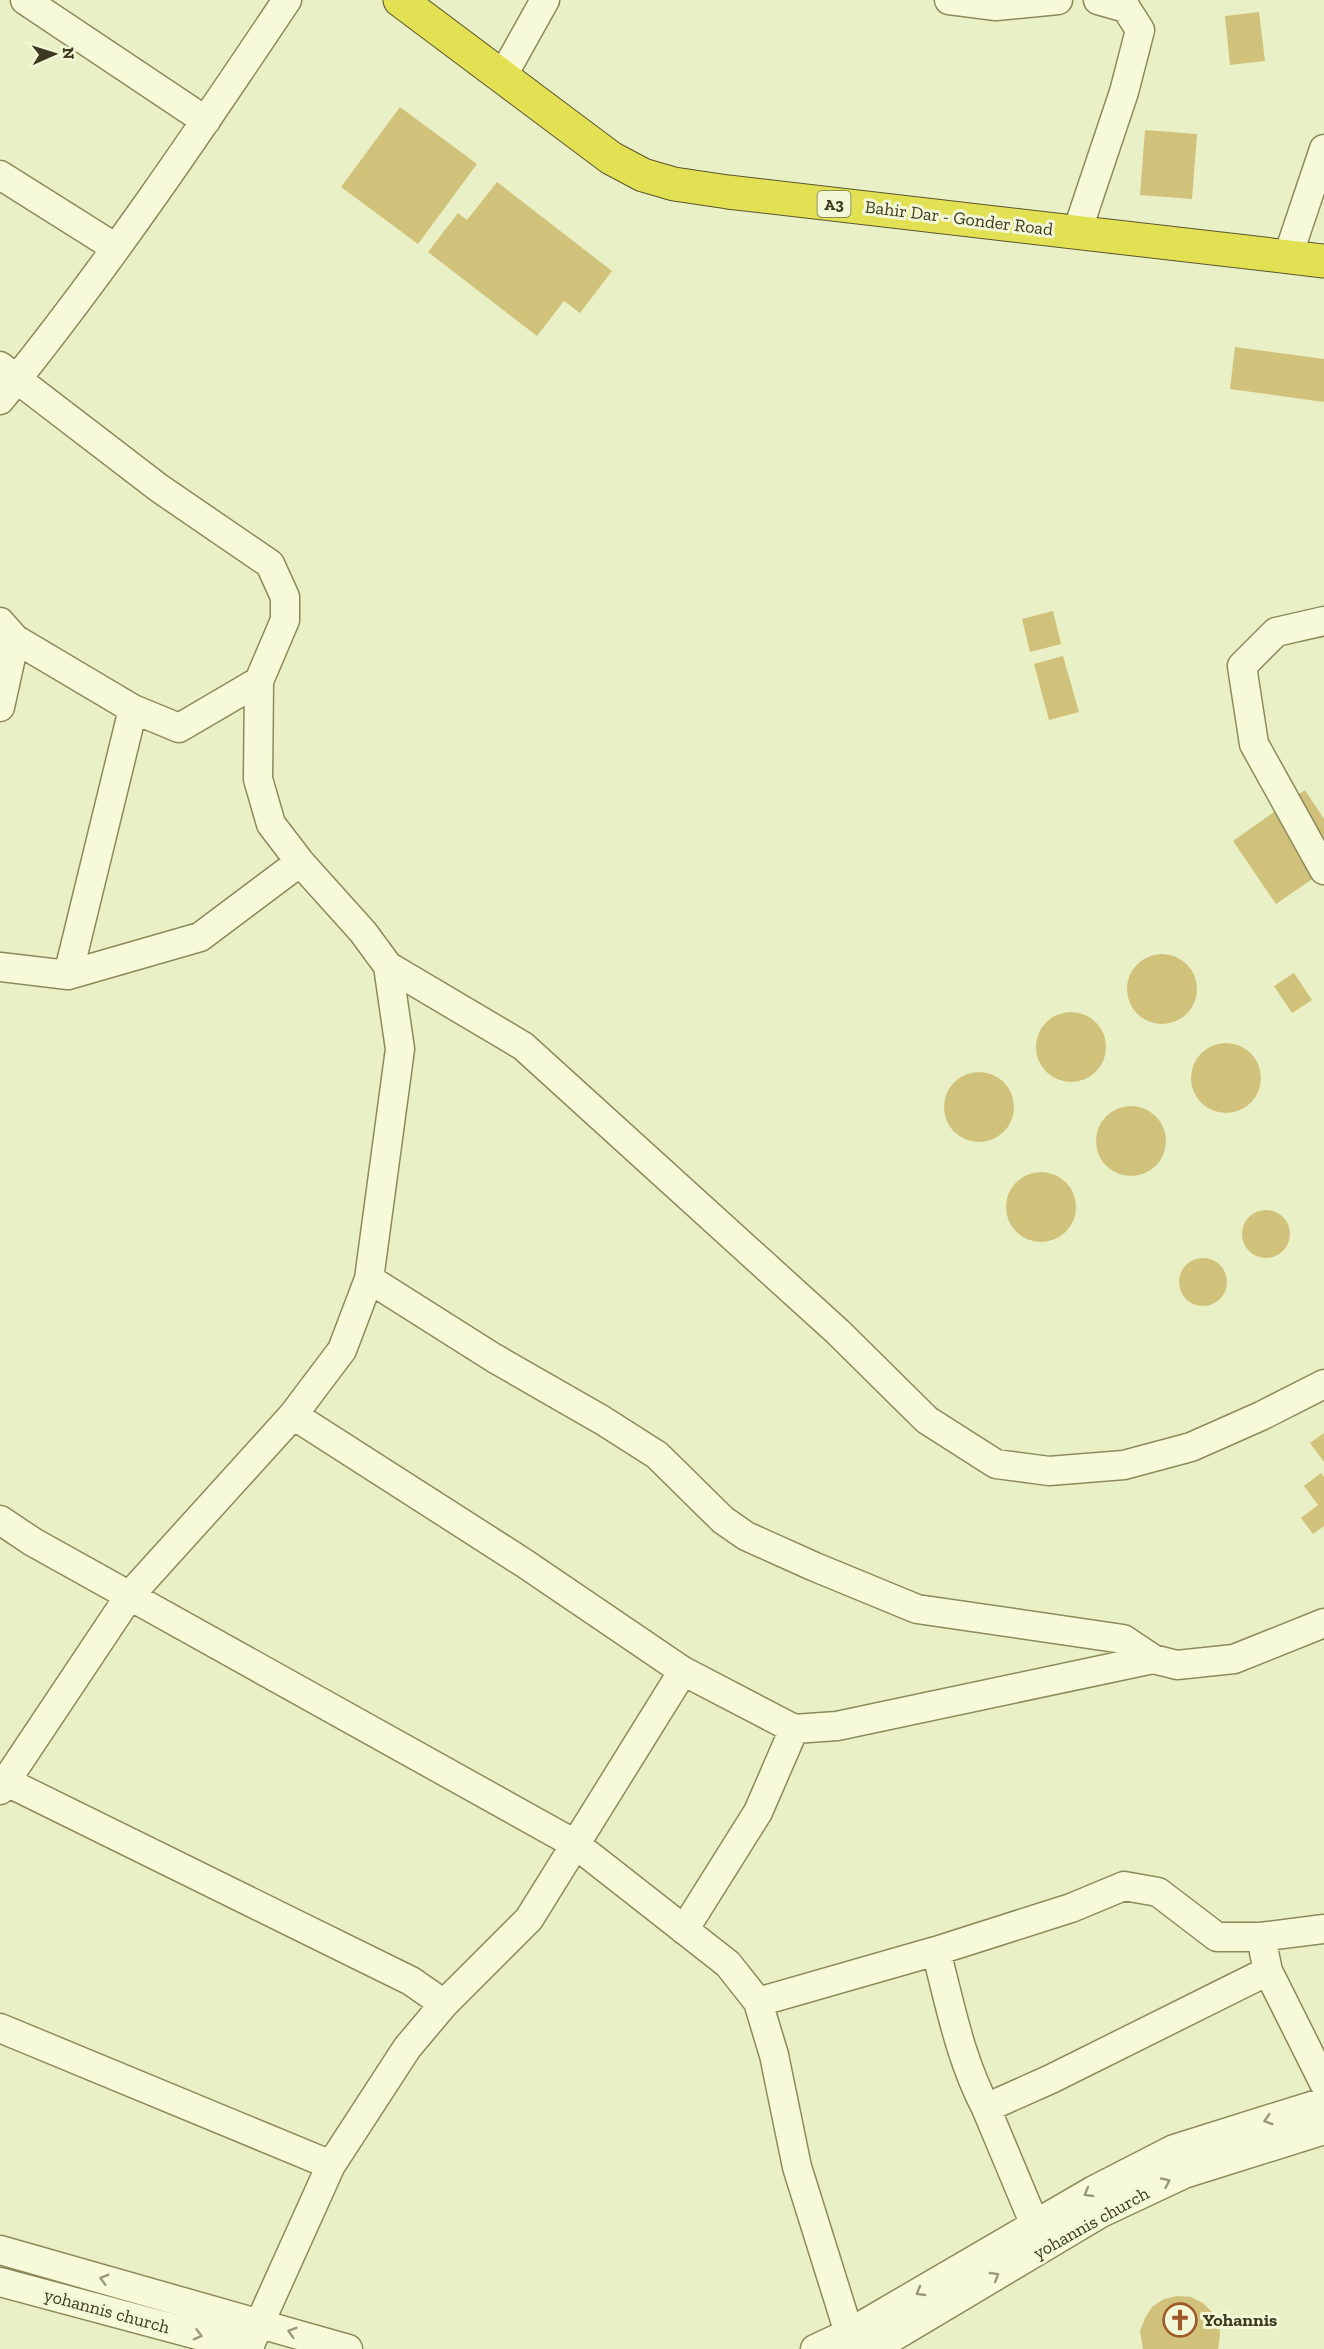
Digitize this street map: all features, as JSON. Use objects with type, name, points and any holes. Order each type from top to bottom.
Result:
[{"type":"highway","name":"Bahir Dar - Gonder Road","points":[[400,0],[611,158],[643,175],[675,184],[728,192],[1324,261]]},
{"type":"street","points":[[25,0],[206,121]]},
{"type":"street","points":[[287,0],[206,121],[116,248],[6,381],[270,564],[285,597],[285,620],[259,681],[258,778],[271,824],[300,862],[363,932],[388,966],[523,1046],[838,1332],[927,1420],[996,1464],[1049,1471],[1124,1465],[1191,1447],[1271,1412],[1324,1384]]},
{"type":"street","points":[[502,77],[545,0]]},
{"type":"street","points":[[949,0],[996,6],[1058,0]]},
{"type":"street","points":[[1077,232],[1124,92],[1140,30],[1126,8],[1098,0]]},
{"type":"street","points":[[1288,256],[1324,149]]},
{"type":"street","points":[[0,175],[116,248]]},
{"type":"street","points":[[1324,621],[1276,632],[1242,666],[1254,744],[1324,870]]},
{"type":"street","points":[[0,707],[8,630],[133,709],[179,728],[259,681]]},
{"type":"street","points":[[68,975],[133,709]]},
{"type":"street","points":[[0,967],[68,975],[200,937],[300,862]]},
{"type":"street","points":[[388,966],[400,1049],[369,1279],[342,1350],[293,1415],[130,1595],[3,1786],[411,1981],[444,2004]]},
{"type":"street","points":[[369,1279],[494,1358],[602,1420],[657,1455],[723,1520],[746,1536],[917,1609],[1123,1639],[1153,1659],[1177,1665],[1234,1659],[1324,1623]]},
{"type":"street","points":[[293,1415],[524,1563],[683,1671],[794,1729],[837,1726],[1153,1659]]},
{"type":"street","points":[[0,1520],[33,1542],[575,1844],[728,1964],[758,2002],[774,2055],[797,2167],[852,2341]]},
{"type":"street","points":[[249,2349],[331,2165],[407,2048],[444,2004],[529,1919],[683,1671]]},
{"type":"street","points":[[684,1930],[758,1812],[794,1729]]},
{"type":"street","points":[[758,2002],[936,1951],[1071,1908],[1124,1886],[1158,1892],[1217,1937],[1260,1936],[1324,1929]]},
{"type":"street","points":[[1260,1936],[1268,1971],[1324,2083]]},
{"type":"street","points":[[936,1951],[974,2086],[986,2108],[1035,2224]]},
{"type":"street","points":[[986,2108],[1051,2079],[1268,1971]]},
{"type":"street","points":[[0,2028],[331,2165]]},
{"type":"street","points":[[814,2349],[852,2341],[1035,2224],[1094,2190],[1174,2149],[1324,2102]]},
{"type":"street","name":"yohannis church","points":[[873,2349],[1101,2213],[1184,2174],[1324,2130]]},
{"type":"street","points":[[0,2250],[260,2322],[330,2346]]},
{"type":"street","name":"yohannis church","points":[[0,2282],[249,2349]]},
{"type":"building","points":[[1259,12],[1265,61],[1230,65],[1225,16]]},
{"type":"building","points":[[400,107],[477,164],[418,244],[341,187]]},
{"type":"building","points":[[1145,130],[1197,134],[1192,199],[1140,195]]},
{"type":"building","points":[[497,182],[612,271],[580,313],[564,301],[537,336],[428,252],[458,213],[467,220]]},
{"type":"building","points":[[1235,347],[1324,359],[1324,402],[1230,389]]},
{"type":"building","points":[[1053,611],[1061,644],[1030,652],[1022,619]]},
{"type":"building","points":[[1063,656],[1079,712],[1049,720],[1034,664]]},
{"type":"building","points":[[1305,790],[1324,819],[1324,871],[1276,904],[1233,841]]},
{"type":"building","points":[[1169,954],[1182,960],[1191,969],[1195,975],[1197,989],[1195,1003],[1187,1014],[1176,1022],[1155,1024],[1137,1014],[1129,1003],[1127,982],[1137,964],[1148,956]]},
{"type":"building","points":[[1294,973],[1312,1000],[1292,1013],[1274,986]]},
{"type":"building","points":[[1078,1012],[1091,1018],[1100,1027],[1104,1033],[1106,1047],[1104,1061],[1096,1072],[1085,1080],[1064,1082],[1046,1072],[1038,1061],[1036,1040],[1046,1022],[1057,1014]]},
{"type":"building","points":[[1233,1043],[1246,1049],[1255,1058],[1259,1064],[1261,1078],[1259,1092],[1251,1103],[1240,1111],[1219,1113],[1201,1103],[1193,1092],[1191,1071],[1201,1053],[1212,1045]]},
{"type":"building","points":[[986,1072],[999,1078],[1008,1087],[1012,1093],[1014,1107],[1012,1121],[1004,1132],[993,1140],[972,1142],[954,1132],[946,1121],[944,1100],[954,1082],[965,1074]]},
{"type":"building","points":[[1138,1106],[1151,1112],[1160,1121],[1164,1127],[1166,1141],[1164,1155],[1156,1166],[1145,1174],[1124,1176],[1106,1166],[1098,1155],[1096,1134],[1106,1116],[1117,1108]]},
{"type":"building","points":[[1048,1172],[1061,1178],[1070,1187],[1074,1193],[1076,1207],[1074,1221],[1066,1232],[1055,1240],[1034,1242],[1016,1232],[1008,1221],[1006,1200],[1016,1182],[1027,1174]]},
{"type":"building","points":[[1266,1210],[1283,1217],[1290,1234],[1283,1251],[1266,1258],[1249,1251],[1242,1234],[1249,1217]]},
{"type":"building","points":[[1203,1258],[1220,1265],[1227,1282],[1220,1299],[1203,1306],[1186,1299],[1179,1282],[1186,1265]]},
{"type":"building","points":[[1324,1433],[1324,1462],[1310,1443]]},
{"type":"building","points":[[1321,1473],[1324,1477],[1324,1526],[1313,1534],[1301,1518],[1318,1505],[1304,1486]]},
{"type":"building","name":"Yohannis","points":[[1177,2296],[1191,2297],[1203,2303],[1212,2312],[1219,2323],[1218,2349],[1143,2349],[1140,2331],[1152,2307],[1164,2299]]},
{"type":"place","name":"Yohannis","points":[[1180,2320]]}]
